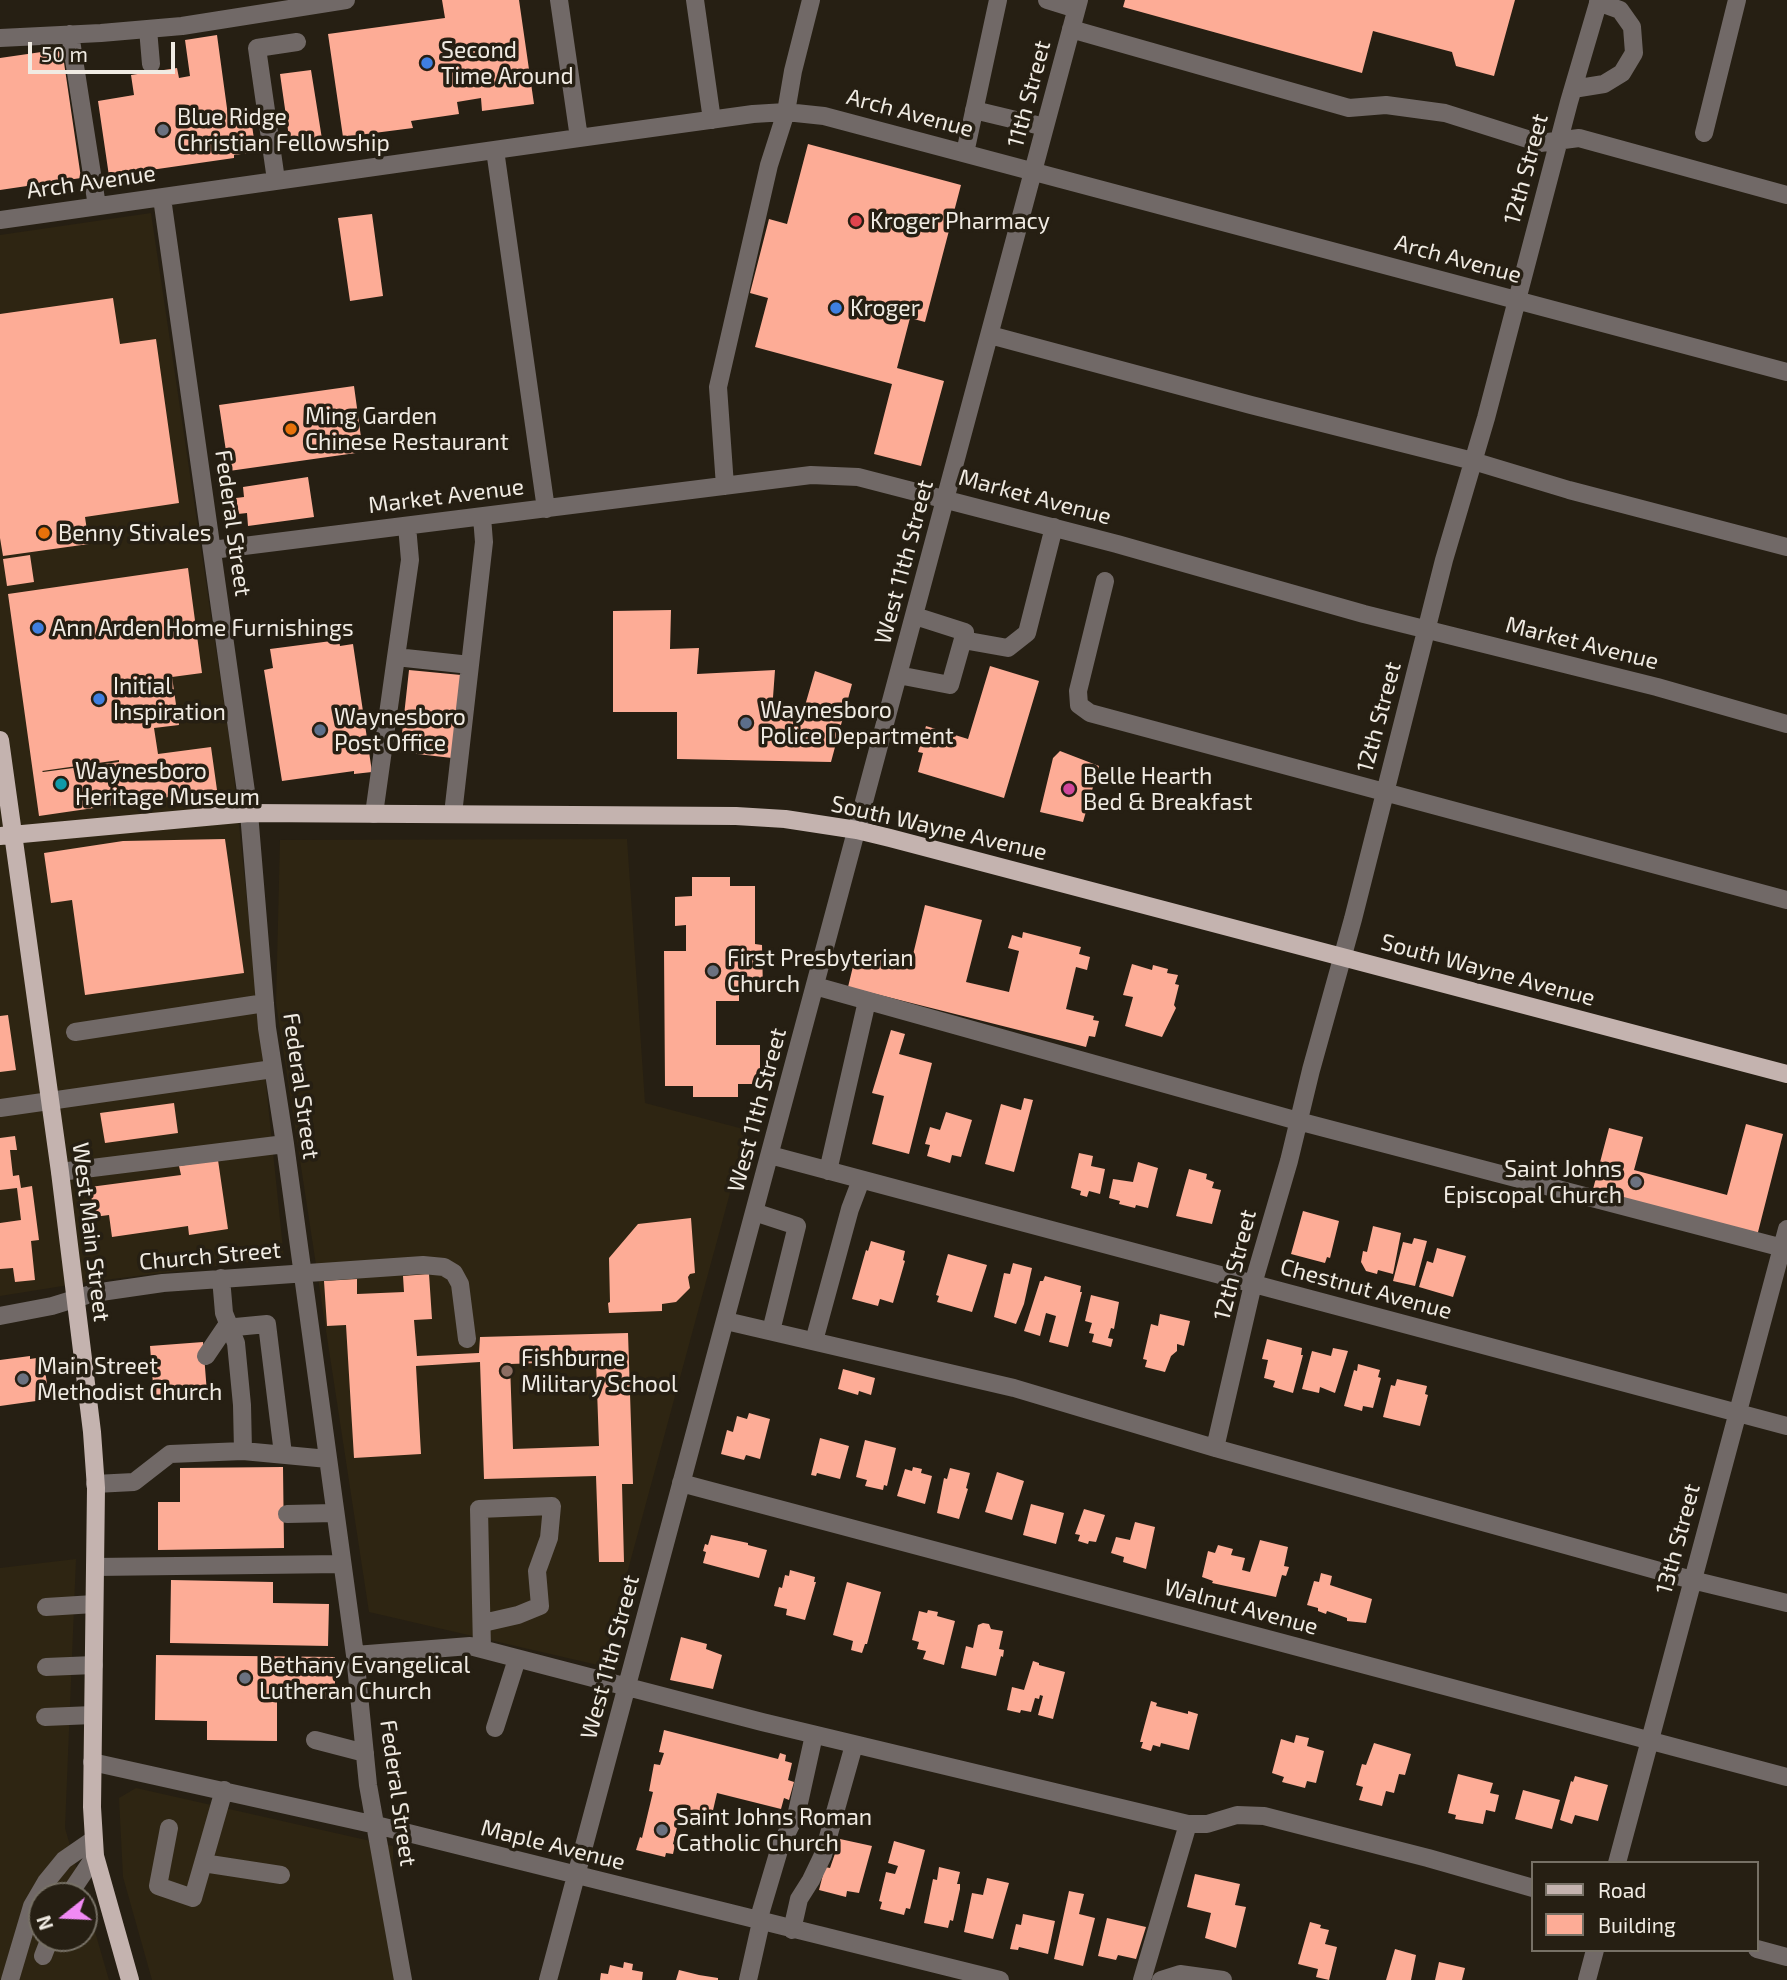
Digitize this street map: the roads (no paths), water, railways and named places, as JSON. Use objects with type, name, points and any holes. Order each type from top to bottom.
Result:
[{"type":"main road","name":"West Main Street","points":[[0,740],[7,835],[60,1172],[95,1484],[92,1762],[94,1848],[130,1980]]},
{"type":"main road","name":"South Wayne Avenue","points":[[7,835],[249,813],[736,816],[785,819],[857,830],[1787,1073]]},
{"type":"street","points":[[0,38],[182,26],[346,0]]},
{"type":"street","points":[[559,0],[579,138]]},
{"type":"street","points":[[695,0],[712,120]]},
{"type":"street","points":[[725,486],[718,387],[769,165],[786,112],[793,71],[811,0]]},
{"type":"street","points":[[965,153],[998,0]]},
{"type":"street","points":[[1047,0],[1078,5]]},
{"type":"street","points":[[1704,133],[1737,0]]},
{"type":"street","points":[[1573,89],[1604,84],[1622,73],[1634,53],[1632,27],[1620,10],[1599,1]]},
{"type":"street","name":"12th Street","points":[[1215,1448],[1253,1284],[1342,957],[1444,560],[1517,300],[1558,141],[1599,1]]},
{"type":"street","name":"11th Street","points":[[1034,171],[1078,5]]},
{"type":"street","points":[[148,29],[151,64]]},
{"type":"street","points":[[1071,29],[1349,108],[1386,105],[1445,113],[1540,143],[1579,138],[1787,195]]},
{"type":"street","points":[[70,34],[97,206]]},
{"type":"street","points":[[276,180],[257,48],[297,42]]},
{"type":"street","points":[[974,110],[1045,127]]},
{"type":"street","name":"Arch Avenue","points":[[0,220],[579,138],[786,112],[824,116],[1787,372]]},
{"type":"street","points":[[495,150],[546,509]]},
{"type":"street","name":"West 11th Street","points":[[548,1980],[1034,171]]},
{"type":"street","name":"Federal Street","points":[[162,198],[249,813],[273,1069],[355,1655],[368,1785],[403,1980]]},
{"type":"street","points":[[990,335],[1473,461],[1569,490],[1787,547]]},
{"type":"street","name":"Market Avenue","points":[[212,550],[835,474],[858,477],[1054,527],[1364,614],[1657,687],[1787,723]]},
{"type":"street","points":[[453,814],[484,542],[482,517]]},
{"type":"street","points":[[374,814],[410,560],[407,526]]},
{"type":"street","points":[[962,640],[1008,648],[1027,633],[1054,527]]},
{"type":"street","points":[[1105,581],[1078,691],[1077,699],[1083,710],[1787,900]]},
{"type":"street","points":[[898,675],[950,685],[965,632],[915,616]]},
{"type":"street","points":[[396,657],[470,665]]},
{"type":"street","points":[[815,986],[1298,1121],[1784,1248]]},
{"type":"street","points":[[828,1171],[867,1001]]},
{"type":"street","points":[[75,1032],[265,1003]]},
{"type":"street","points":[[0,1108],[273,1069]]},
{"type":"street","points":[[60,1172],[285,1144]]},
{"type":"street","name":"Chestnut Avenue","points":[[770,1155],[1787,1426]]},
{"type":"street","points":[[814,1341],[850,1209],[861,1180]]},
{"type":"street","points":[[754,1212],[797,1226],[771,1331]]},
{"type":"street","name":"13th Street","points":[[1618,1861],[1784,1248],[1787,1228]]},
{"type":"street","name":"Church Street","points":[[0,1316],[52,1306],[94,1293],[163,1283],[398,1266],[444,1267],[454,1273],[460,1284],[467,1339]]},
{"type":"street","points":[[221,1278],[225,1313],[236,1343],[243,1451]]},
{"type":"street","points":[[726,1321],[1014,1388],[1215,1448],[1692,1580],[1787,1603]]},
{"type":"street","points":[[206,1356],[225,1328],[267,1324],[283,1454]]},
{"type":"street","points":[[95,1484],[134,1482],[170,1454],[243,1451],[328,1459]]},
{"type":"street","name":"Walnut Avenue","points":[[681,1483],[1787,1777]]},
{"type":"street","points":[[482,1649],[480,1508],[552,1506],[549,1538],[537,1571],[540,1606],[518,1615],[483,1623]]},
{"type":"street","points":[[286,1514],[335,1513]]},
{"type":"street","points":[[95,1567],[342,1564]]},
{"type":"street","points":[[46,1607],[94,1604]]},
{"type":"street","points":[[355,1655],[470,1646],[854,1745],[1188,1824],[1207,1824],[1237,1815],[1264,1816],[1532,1888]]},
{"type":"street","points":[[495,1728],[517,1659]]},
{"type":"street","points":[[46,1667],[94,1665]]},
{"type":"street","points":[[45,1717],[93,1715]]},
{"type":"street","points":[[748,1980],[759,1922],[780,1847],[797,1812],[814,1735]]},
{"type":"street","points":[[315,1740],[365,1753]]},
{"type":"street","points":[[792,1930],[799,1899],[823,1855],[854,1745]]},
{"type":"street","name":"Maple Avenue","points":[[92,1762],[376,1825],[576,1877],[1000,1980]]},
{"type":"street","points":[[169,1828],[158,1886],[193,1898],[224,1790]]},
{"type":"street","points":[[1142,1980],[1188,1824]]},
{"type":"street","points":[[76,1882],[94,1848]]},
{"type":"street","points":[[10,1980],[32,1906],[46,1882],[74,1851],[94,1848]]},
{"type":"street","points":[[203,1863],[281,1875]]},
{"type":"street","points":[[1759,1950],[1787,1957]]},
{"type":"street","points":[[43,1956],[45,1952]]},
{"type":"street","points":[[1587,1980],[1594,1952]]},
{"type":"street","points":[[1161,1980],[1180,1975],[1223,1980]]},
{"type":"place","name":"Second Time Around","points":[[427,63]]},
{"type":"place","name":"Blue Ridge Christian Fellowship","points":[[163,130]]},
{"type":"place","name":"Kroger Pharmacy","points":[[856,221]]},
{"type":"place","name":"Kroger","points":[[836,308]]},
{"type":"place","name":"Ming Garden Chinese Restaurant","points":[[291,429]]},
{"type":"place","name":"Benny Stivales","points":[[44,533]]},
{"type":"place","name":"Ann Arden Home Furnishings","points":[[38,628]]},
{"type":"place","name":"Initial Inspiration","points":[[99,699]]},
{"type":"place","name":"Waynesboro Police Department","points":[[746,723]]},
{"type":"place","name":"Waynesboro Post Office","points":[[320,730]]},
{"type":"place","name":"Waynesboro Heritage Museum","points":[[61,784]]},
{"type":"place","name":"Belle Hearth Bed & Breakfast","points":[[1069,789]]},
{"type":"place","name":"First Presbyterian Church","points":[[713,971]]},
{"type":"place","name":"Saint Johns Episcopal Church","points":[[1636,1182]]},
{"type":"place","name":"Fishburne Military School","points":[[507,1371]]},
{"type":"place","name":"Main Street Methodist Church","points":[[23,1379]]},
{"type":"place","name":"Bethany Evangelical Lutheran Church","points":[[245,1678]]},
{"type":"place","name":"Saint Johns Roman Catholic Church","points":[[662,1830]]}]
